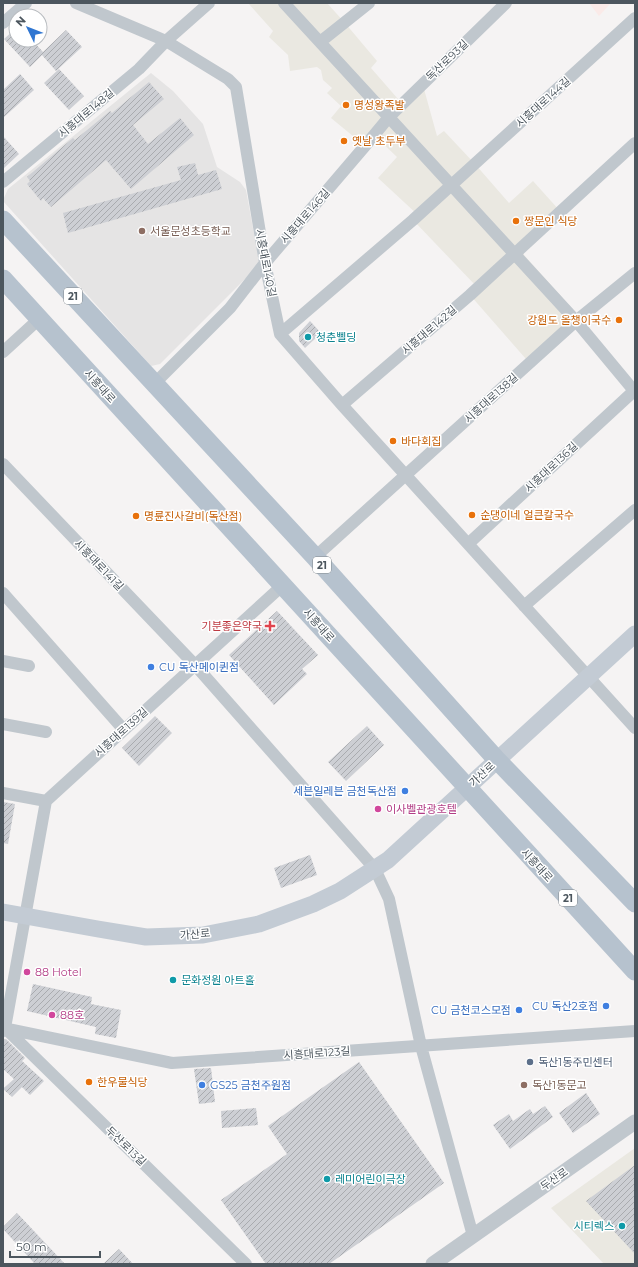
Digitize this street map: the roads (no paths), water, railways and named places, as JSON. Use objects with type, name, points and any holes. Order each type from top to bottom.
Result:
[{"type":"main road","name":"21","points":[[3,220],[315,557],[497,760],[635,903]]},
{"type":"main road","name":"시흥대로","points":[[3,279],[635,971]]},
{"type":"main road","name":"가산로","points":[[3,912],[146,937],[203,935],[259,924],[312,904],[340,891],[388,860],[635,634]]},
{"type":"street","points":[[3,24],[26,3]]},
{"type":"street","points":[[76,3],[166,41]]},
{"type":"street","name":"시흥대로148길","points":[[3,182],[139,69],[166,41],[209,3]]},
{"type":"street","points":[[284,3],[576,322]]},
{"type":"street","points":[[320,42],[369,3]]},
{"type":"street","name":"독산로93길","points":[[389,117],[506,3]]},
{"type":"street","name":"시흥대로144길","points":[[280,334],[413,220],[635,18]]},
{"type":"street","name":"시흥대로140길","points":[[166,41],[228,79],[236,87],[265,263],[280,334],[406,475]]},
{"type":"street","name":"시흥대로146길","points":[[154,384],[230,308],[265,263],[389,117]]},
{"type":"street","name":"시흥대로142길","points":[[342,405],[470,295],[635,143]]},
{"type":"street","name":"시흥대로138길","points":[[315,557],[576,322],[635,273]]},
{"type":"street","points":[[3,352],[39,319]]},
{"type":"street","name":"시흥대로136길","points":[[468,544],[635,391],[576,322]]},
{"type":"street","name":"시흥대로141길","points":[[3,464],[195,665]]},
{"type":"street","points":[[406,475],[635,728]]},
{"type":"street","points":[[524,606],[635,510]]},
{"type":"street","name":"시흥대로139길","points":[[46,800],[283,585]]},
{"type":"street","points":[[3,593],[124,730]]},
{"type":"street","points":[[3,661],[29,666]]},
{"type":"street","points":[[195,665],[375,869],[389,900],[421,1046],[472,1236]]},
{"type":"street","points":[[3,724],[46,732]]},
{"type":"street","points":[[3,793],[46,800],[26,916],[4,1029]]},
{"type":"street","name":"시흥대로123길","points":[[4,1029],[172,1063],[635,1031]]},
{"type":"street","name":"두산로13길","points":[[4,1029],[246,1264]]},
{"type":"street","name":"두산로","points":[[433,1264],[635,1122]]},
{"type":"place","name":"명성왕족발","points":[[346,105]]},
{"type":"place","name":"옛날 초두부","points":[[344,141]]},
{"type":"place","name":"짱문인 식당","points":[[516,221]]},
{"type":"place","name":"서울문성초등학교","points":[[142,231]]},
{"type":"place","name":"강원도 올챙이국수","points":[[619,320]]},
{"type":"place","name":"청춘삘딩","points":[[308,337]]},
{"type":"place","name":"바다회집","points":[[393,441]]},
{"type":"place","name":"순댕이네 얼큰칼국수","points":[[472,515]]},
{"type":"place","name":"명륜진사갈비(독산점)","points":[[136,516]]},
{"type":"place","name":"기분좋은약국","points":[[270,626]]},
{"type":"place","name":"CU 독산메이퀸점","points":[[151,667]]},
{"type":"place","name":"세븐일레븐 금천독산점","points":[[405,791]]},
{"type":"place","name":"이사벨관광호텔","points":[[378,809]]},
{"type":"place","name":"88 Hotel","points":[[27,972]]},
{"type":"place","name":"문화정원 아트홀","points":[[173,980]]},
{"type":"place","name":"CU 독산2호점","points":[[606,1006]]},
{"type":"place","name":"CU 금천코스모점","points":[[519,1010]]},
{"type":"place","name":"88호","points":[[52,1015]]},
{"type":"place","name":"독산1동주민센터","points":[[530,1062]]},
{"type":"place","name":"한우물식당","points":[[89,1082]]},
{"type":"place","name":"GS25 금천주원점","points":[[202,1085]]},
{"type":"place","name":"독산1동문고","points":[[524,1085]]},
{"type":"place","name":"레미어린이극장","points":[[327,1179]]},
{"type":"place","name":"시티렉스","points":[[622,1226]]}]
